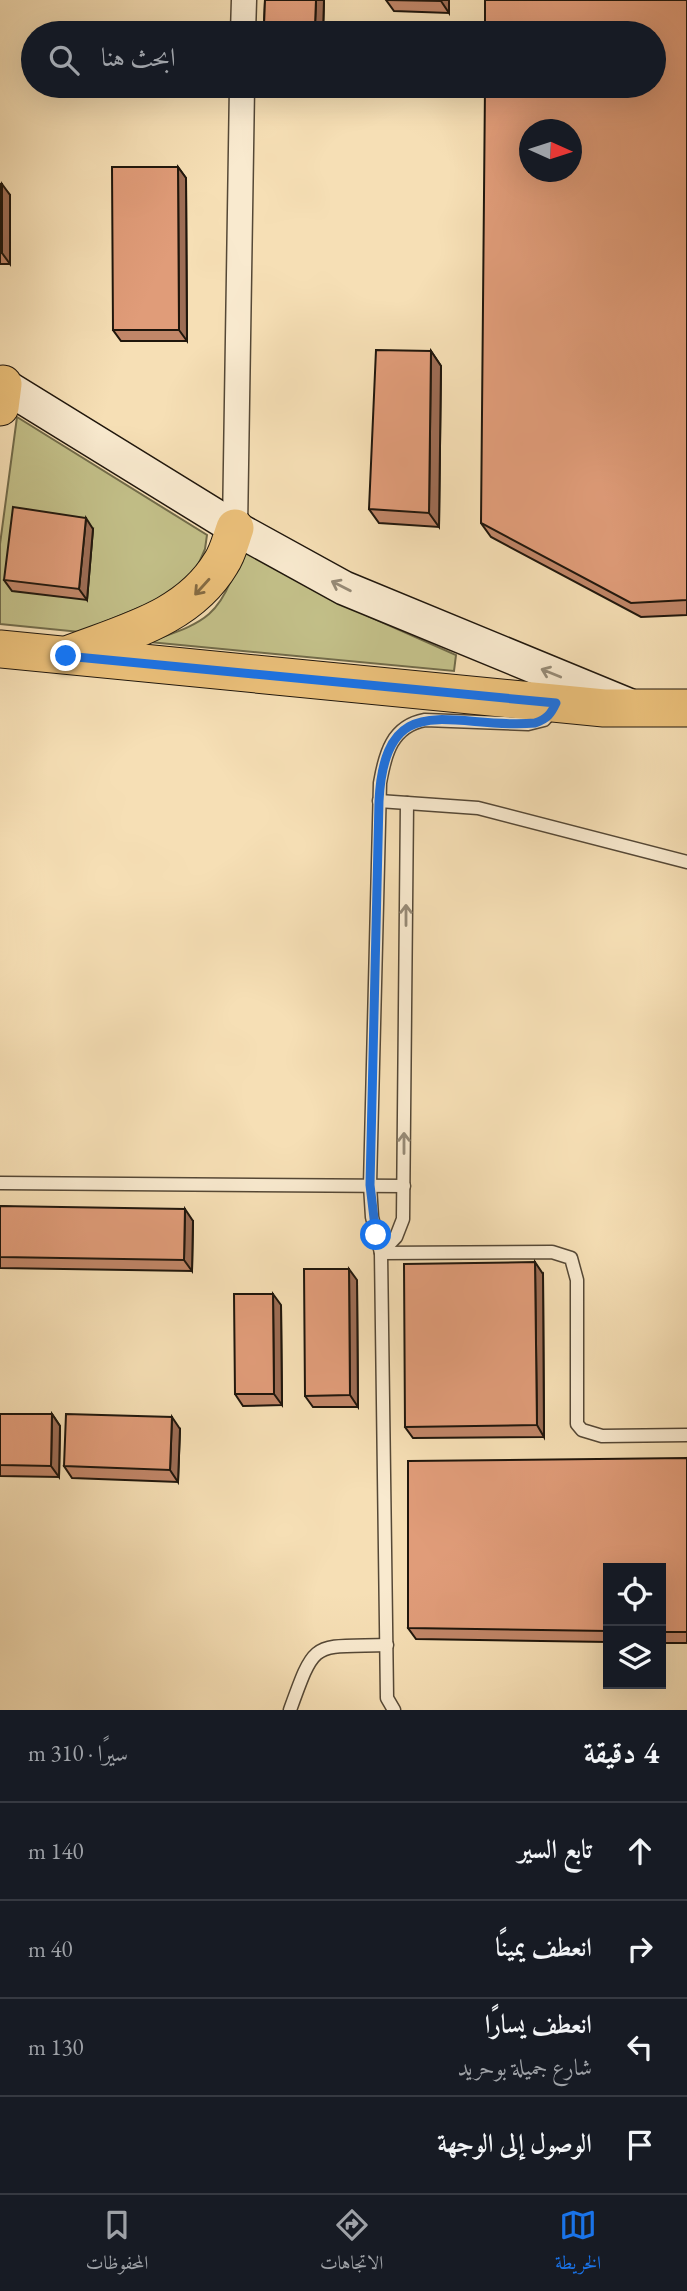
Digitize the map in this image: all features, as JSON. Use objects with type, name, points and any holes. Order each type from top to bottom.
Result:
[{"type":"main road","points":[[1,391],[235,528],[344,588],[636,708]]},
{"type":"main road","points":[[66,656],[162,618],[187,602],[204,587],[222,562],[235,528]]},
{"type":"main road","points":[[0,649],[556,703],[687,708]]},
{"type":"street","points":[[243,21],[244,0]]},
{"type":"street","points":[[235,528],[242,98]]},
{"type":"lane","points":[[394,1710],[387,1698],[381,1253],[372,1217],[370,1185],[381,775],[392,741],[406,726],[425,720],[535,723],[551,714],[556,703]]},
{"type":"lane","points":[[379,801],[478,807],[687,862]]},
{"type":"lane","points":[[381,1253],[390,1246],[401,1227],[404,1186],[407,803]]},
{"type":"lane","points":[[0,1184],[404,1186]]},
{"type":"lane","points":[[381,1253],[552,1252],[571,1258],[577,1280],[577,1424],[582,1430],[602,1436],[687,1435]]},
{"type":"lane","points":[[290,1710],[306,1667],[317,1651],[329,1646],[387,1645]]},
{"type":"shaded area","points":[[17,417],[207,535],[205,549],[192,579],[163,598],[80,632],[0,624],[0,544]]},
{"type":"shaded area","points":[[241,545],[368,616],[456,655],[454,671],[149,642],[196,623],[209,614],[221,600],[230,582]]},
{"type":"building","points":[[265,0],[316,0],[315,21],[264,21]]},
{"type":"building","points":[[485,0],[687,0],[687,600],[631,603],[481,523],[485,98],[666,98],[666,21],[485,21]]},
{"type":"building","points":[[112,167],[178,167],[179,330],[113,330]]},
{"type":"building","points":[[2,184],[2,253],[0,253]]},
{"type":"building","points":[[376,350],[431,351],[429,513],[369,509]]},
{"type":"building","points":[[13,507],[86,518],[79,589],[4,580]]},
{"type":"building","points":[[0,1206],[185,1209],[184,1260],[0,1257]]},
{"type":"building","points":[[535,1262],[537,1425],[405,1427],[404,1264]]},
{"type":"building","points":[[304,1269],[349,1269],[350,1395],[305,1396]]},
{"type":"building","points":[[234,1294],[273,1294],[274,1394],[235,1394]]},
{"type":"building","points":[[0,1414],[52,1414],[51,1466],[0,1465]]},
{"type":"building","points":[[66,1414],[172,1417],[170,1470],[64,1466]]},
{"type":"building","points":[[687,1458],[687,1632],[666,1632],[666,1563],[603,1563],[603,1631],[408,1628],[408,1461]]},
{"type":"route","points":[[66,656],[556,703],[551,714],[544,720],[528,724],[425,720],[416,722],[398,733],[388,750],[380,783],[379,801],[370,1185],[376,1235]]}]
